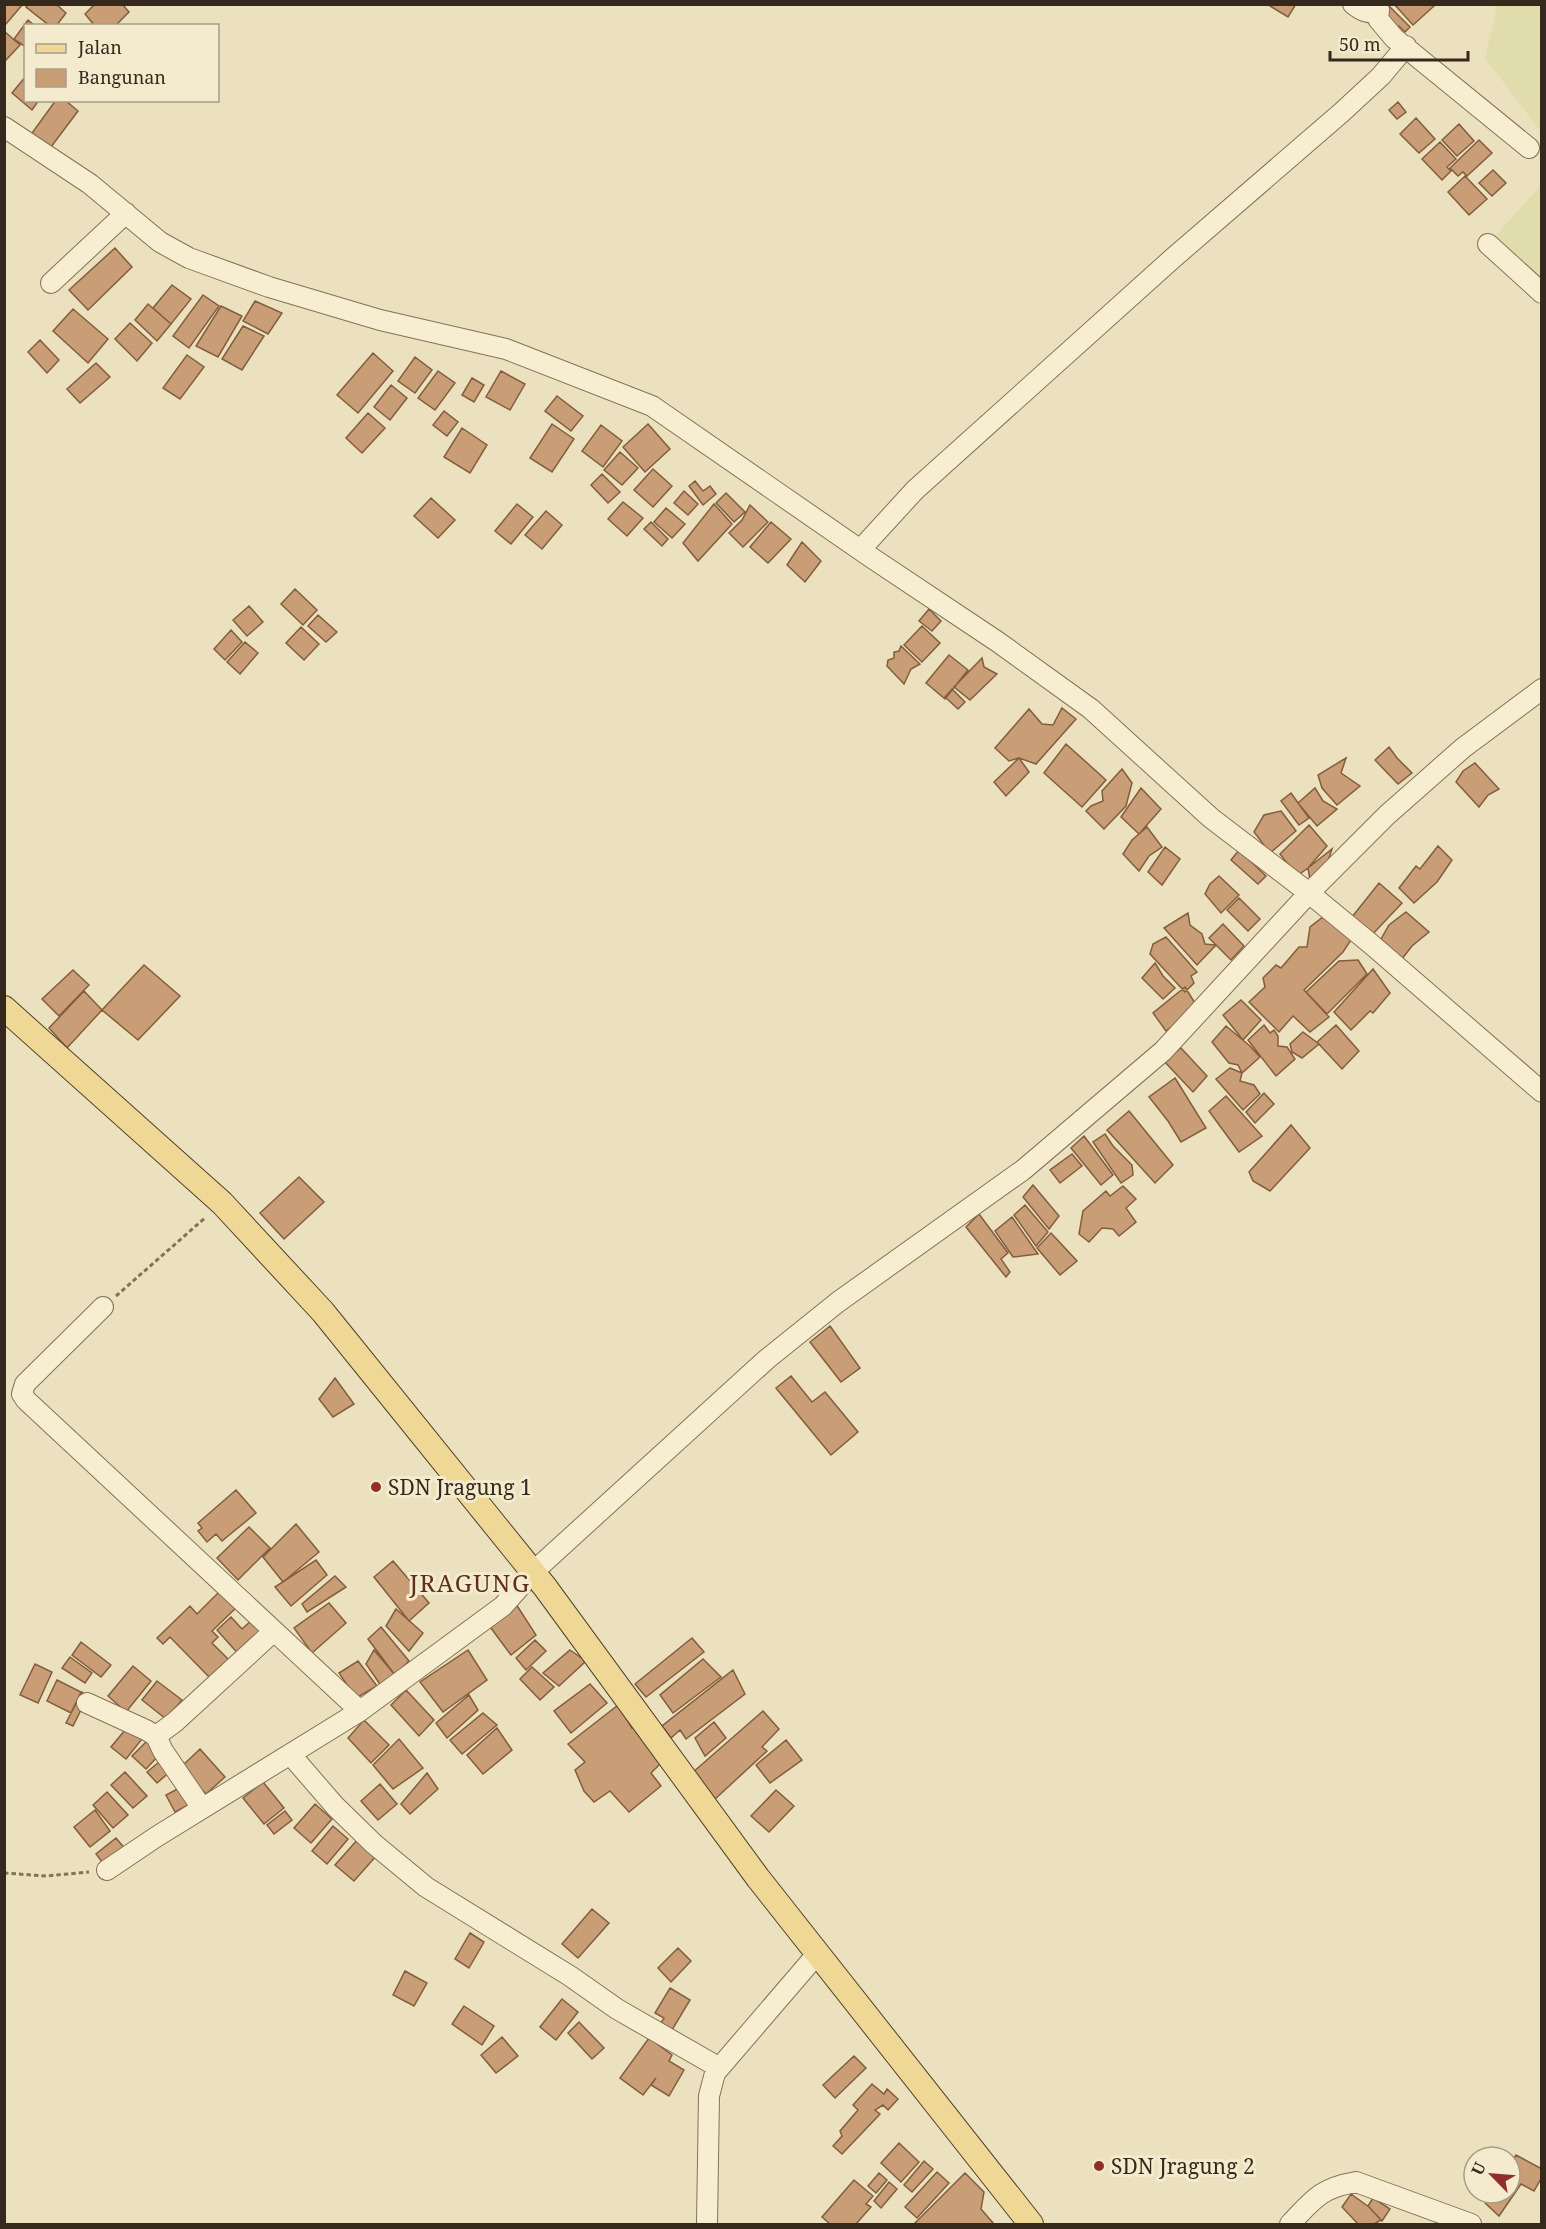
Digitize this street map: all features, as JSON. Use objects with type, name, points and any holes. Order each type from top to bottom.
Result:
[{"type":"main road","points":[[4,1008],[222,1203],[323,1312],[533,1572],[758,1878],[1031,2224]]},
{"type":"street","points":[[1353,4],[1365,12],[1373,13],[1379,10],[1378,20],[1394,38],[1528,148]]},
{"type":"street","points":[[861,549],[915,490],[1172,259],[1341,113],[1381,76],[1406,46]]},
{"type":"street","points":[[4,127],[90,184],[160,242],[189,258],[269,287],[380,320],[506,349],[652,406],[998,642],[1091,709],[1211,818],[1310,893],[1542,1092]]},
{"type":"street","points":[[51,283],[126,213]]},
{"type":"street","points":[[1488,244],[1542,293]]},
{"type":"street","points":[[107,1869],[360,1711],[503,1606],[533,1572],[774,1352],[838,1302],[1023,1170],[1163,1052],[1310,893],[1387,815],[1463,748],[1542,689]]},
{"type":"street","points":[[103,1307],[25,1384],[22,1394],[360,1711]]},
{"type":"street","points":[[156,1736],[175,1722],[274,1631]]},
{"type":"street","points":[[87,1703],[156,1736],[163,1751],[202,1808]]},
{"type":"street","points":[[290,1754],[358,1829],[426,1887],[570,1976],[617,2009],[718,2067]]},
{"type":"street","points":[[707,2224],[711,2083],[718,2067],[818,1953]]},
{"type":"street","points":[[1290,2224],[1320,2193],[1338,2185],[1356,2182],[1471,2224]]},
{"type":"path","points":[[103,1307],[222,1203]]},
{"type":"path","points":[[4,1873],[46,1876],[107,1869]]},
{"type":"shaded area","points":[[1495,5],[1541,5],[1541,132],[1485,58],[1496,11]]},
{"type":"shaded area","points":[[1541,185],[1541,293],[1488,244]]},
{"type":"building","points":[[4,4],[23,4],[6,24],[4,24]]},
{"type":"building","points":[[28,4],[56,4],[66,13],[58,24],[47,24],[26,7]]},
{"type":"building","points":[[95,4],[122,4],[129,12],[117,24],[93,24],[85,14]]},
{"type":"building","points":[[1271,4],[1296,4],[1288,17],[1270,6]]},
{"type":"building","points":[[1394,4],[1432,4],[1434,6],[1413,25]]},
{"type":"building","points":[[1389,6],[1410,27],[1405,32],[1399,26],[1396,29],[1381,14]]},
{"type":"building","points":[[24,25],[24,46],[14,39]]},
{"type":"building","points":[[4,31],[20,45],[4,62]]},
{"type":"building","points":[[24,78],[24,102],[38,102],[32,110],[12,93]]},
{"type":"building","points":[[55,102],[67,102],[78,111],[51,147],[32,133]]},
{"type":"building","points":[[1398,102],[1406,112],[1397,119],[1389,110]]},
{"type":"building","points":[[1416,118],[1435,139],[1419,153],[1400,134]]},
{"type":"building","points":[[1459,124],[1474,141],[1457,156],[1442,140]]},
{"type":"building","points":[[1479,140],[1492,153],[1467,176],[1463,172],[1458,176],[1450,168]]},
{"type":"building","points":[[1440,142],[1456,159],[1447,167],[1451,171],[1442,180],[1422,159]]},
{"type":"building","points":[[1493,170],[1506,183],[1492,196],[1479,183]]},
{"type":"building","points":[[1465,176],[1487,199],[1469,215],[1448,192]]},
{"type":"building","points":[[115,248],[132,267],[88,310],[69,290]]},
{"type":"building","points":[[172,285],[191,299],[171,324],[153,308]]},
{"type":"building","points":[[203,295],[219,306],[189,348],[173,336]]},
{"type":"building","points":[[255,301],[282,313],[268,334],[243,321]]},
{"type":"building","points":[[148,304],[171,324],[157,341],[135,320]]},
{"type":"building","points":[[221,306],[242,316],[218,357],[196,346]]},
{"type":"building","points":[[73,309],[108,339],[88,363],[53,331]]},
{"type":"building","points":[[130,323],[152,343],[137,361],[115,339]]},
{"type":"building","points":[[243,326],[264,336],[242,370],[222,359]]},
{"type":"building","points":[[40,340],[59,360],[47,373],[28,352]]},
{"type":"building","points":[[373,353],[393,371],[358,413],[337,395]]},
{"type":"building","points":[[187,355],[204,367],[180,399],[163,388]]},
{"type":"building","points":[[415,357],[432,370],[415,393],[398,381]]},
{"type":"building","points":[[96,363],[110,377],[80,403],[67,389]]},
{"type":"building","points":[[438,371],[455,383],[435,410],[418,398]]},
{"type":"building","points":[[501,371],[525,384],[510,410],[486,397]]},
{"type":"building","points":[[472,378],[484,385],[474,402],[462,395]]},
{"type":"building","points":[[391,385],[407,398],[390,420],[374,407]]},
{"type":"building","points":[[557,396],[583,416],[571,431],[545,411]]},
{"type":"building","points":[[444,411],[458,422],[447,436],[433,425]]},
{"type":"building","points":[[368,413],[385,428],[362,453],[346,438]]},
{"type":"building","points":[[552,424],[574,439],[552,472],[530,458]]},
{"type":"building","points":[[648,424],[670,449],[645,472],[623,447]]},
{"type":"building","points":[[601,425],[622,441],[603,467],[582,451]]},
{"type":"building","points":[[462,428],[487,445],[470,473],[444,457]]},
{"type":"building","points":[[620,452],[638,468],[622,485],[604,470]]},
{"type":"building","points":[[653,469],[672,486],[653,507],[634,490]]},
{"type":"building","points":[[602,474],[620,492],[608,503],[591,485]]},
{"type":"building","points":[[695,481],[703,491],[710,486],[716,494],[703,505],[689,486]]},
{"type":"building","points":[[684,491],[698,504],[688,515],[674,503]]},
{"type":"building","points":[[726,493],[745,512],[734,522],[716,503]]},
{"type":"building","points":[[431,498],[455,520],[438,538],[414,516]]},
{"type":"building","points":[[623,502],[643,518],[627,536],[608,519]]},
{"type":"building","points":[[517,504],[533,517],[511,544],[495,531]]},
{"type":"building","points":[[714,504],[732,524],[698,561],[683,543]]},
{"type":"building","points":[[750,505],[768,522],[743,547],[729,533],[742,520]]},
{"type":"building","points":[[666,508],[685,524],[672,538],[654,522]]},
{"type":"building","points":[[546,511],[562,525],[542,549],[525,535]]},
{"type":"building","points":[[651,522],[668,539],[662,546],[644,529]]},
{"type":"building","points":[[771,522],[791,539],[768,563],[750,547]]},
{"type":"building","points":[[802,542],[821,561],[805,582],[787,565]]},
{"type":"building","points":[[295,589],[317,610],[303,625],[281,604]]},
{"type":"building","points":[[249,606],[263,622],[247,636],[233,620]]},
{"type":"building","points":[[929,609],[941,621],[932,631],[919,621]]},
{"type":"building","points":[[318,615],[337,632],[326,642],[308,626]]},
{"type":"building","points":[[922,626],[940,643],[922,662],[904,645]]},
{"type":"building","points":[[301,627],[319,644],[304,660],[286,643]]},
{"type":"building","points":[[231,630],[242,642],[225,660],[214,649]]},
{"type":"building","points":[[245,642],[258,653],[240,674],[227,662]]},
{"type":"building","points":[[901,646],[920,664],[911,669],[904,684],[887,666],[888,660],[894,658],[894,652],[899,651]]},
{"type":"building","points":[[949,655],[968,670],[945,699],[926,683]]},
{"type":"building","points":[[982,658],[984,667],[997,674],[970,700],[954,687]]},
{"type":"building","points":[[952,689],[965,702],[958,709],[945,697]]},
{"type":"building","points":[[1062,708],[1076,719],[1036,764],[1019,758],[1009,761],[995,748],[1029,709],[1042,724],[1053,725]]},
{"type":"building","points":[[1066,744],[1106,780],[1082,807],[1044,773]]},
{"type":"building","points":[[1389,747],[1412,773],[1398,784],[1375,760]]},
{"type":"building","points":[[1019,758],[1029,772],[1006,796],[994,782]]},
{"type":"building","points":[[1346,758],[1341,773],[1360,786],[1337,805],[1322,788],[1318,775]]},
{"type":"building","points":[[1475,763],[1499,789],[1488,795],[1479,807],[1456,782],[1463,771]]},
{"type":"building","points":[[1122,769],[1132,783],[1126,806],[1104,829],[1086,811],[1103,801],[1102,791]]},
{"type":"building","points":[[1141,788],[1161,809],[1139,834],[1121,817]]},
{"type":"building","points":[[1315,788],[1323,801],[1337,809],[1317,826],[1298,803]]},
{"type":"building","points":[[1291,793],[1309,818],[1299,825],[1281,801]]},
{"type":"building","points":[[1281,811],[1296,831],[1270,853],[1254,832],[1264,815]]},
{"type":"building","points":[[1309,825],[1327,846],[1308,868],[1297,876],[1280,854]]},
{"type":"building","points":[[1147,827],[1162,847],[1149,856],[1139,871],[1123,854],[1132,840]]},
{"type":"building","points":[[1438,846],[1452,860],[1437,882],[1414,903],[1399,888],[1416,866],[1420,869]]},
{"type":"building","points":[[1165,847],[1180,859],[1162,885],[1148,872]]},
{"type":"building","points":[[1332,849],[1327,864],[1310,880],[1308,868]]},
{"type":"building","points":[[1239,850],[1266,876],[1258,884],[1231,860]]},
{"type":"building","points":[[1219,876],[1239,895],[1221,913],[1205,894],[1210,884]]},
{"type":"building","points":[[1379,883],[1402,903],[1370,937],[1352,917]]},
{"type":"building","points":[[1239,898],[1260,919],[1248,931],[1227,910]]},
{"type":"building","points":[[1406,912],[1429,932],[1412,946],[1402,959],[1381,939],[1389,925]]},
{"type":"building","points":[[1188,913],[1190,925],[1202,934],[1205,944],[1216,945],[1197,965],[1164,928]]},
{"type":"building","points":[[1323,917],[1351,940],[1343,952],[1304,990],[1329,1017],[1310,1032],[1293,1016],[1279,1032],[1249,1002],[1265,987],[1263,978],[1276,965],[1281,968],[1299,947],[1307,947],[1310,927]]},
{"type":"building","points":[[1223,924],[1244,946],[1231,960],[1209,938]]},
{"type":"building","points":[[1166,937],[1197,972],[1191,976],[1194,983],[1185,992],[1150,954],[1153,944]]},
{"type":"building","points":[[1358,960],[1367,974],[1327,1014],[1306,992],[1339,961]]},
{"type":"building","points":[[1155,963],[1163,976],[1175,988],[1163,999],[1142,978]]},
{"type":"building","points":[[144,965],[180,996],[138,1040],[102,1010]]},
{"type":"building","points":[[1373,969],[1390,993],[1373,1013],[1370,1011],[1351,1030],[1334,1012]]},
{"type":"building","points":[[73,970],[89,985],[59,1016],[42,999]]},
{"type":"building","points":[[1185,987],[1198,1008],[1166,1031],[1153,1013]]},
{"type":"building","points":[[84,991],[102,1010],[67,1048],[49,1028]]},
{"type":"building","points":[[1241,1000],[1261,1020],[1243,1040],[1223,1015]]},
{"type":"building","points":[[1264,1025],[1270,1033],[1274,1030],[1278,1036],[1278,1046],[1287,1047],[1295,1059],[1276,1076],[1248,1040]]},
{"type":"building","points":[[1336,1025],[1359,1051],[1342,1069],[1317,1042]]},
{"type":"building","points":[[1226,1026],[1260,1057],[1242,1073],[1238,1065],[1229,1063],[1212,1042]]},
{"type":"building","points":[[1303,1032],[1319,1044],[1302,1058],[1292,1052],[1290,1044]]},
{"type":"building","points":[[1181,1048],[1207,1076],[1193,1092],[1164,1061]]},
{"type":"building","points":[[1230,1068],[1242,1073],[1240,1081],[1254,1085],[1260,1094],[1243,1110],[1216,1079]]},
{"type":"building","points":[[1175,1078],[1206,1128],[1181,1142],[1149,1097]]},
{"type":"building","points":[[1264,1093],[1274,1104],[1255,1123],[1246,1112]]},
{"type":"building","points":[[1226,1096],[1262,1136],[1239,1152],[1209,1111]]},
{"type":"building","points":[[1129,1111],[1173,1165],[1155,1183],[1107,1130]]},
{"type":"building","points":[[1291,1125],[1310,1148],[1270,1191],[1253,1181],[1249,1172]]},
{"type":"building","points":[[1105,1134],[1113,1146],[1132,1165],[1133,1175],[1121,1183],[1093,1142]]},
{"type":"building","points":[[1084,1136],[1113,1175],[1101,1185],[1071,1148]]},
{"type":"building","points":[[1072,1154],[1082,1166],[1060,1183],[1050,1170]]},
{"type":"building","points":[[299,1177],[324,1202],[284,1239],[260,1213]]},
{"type":"building","points":[[1033,1185],[1059,1216],[1049,1229],[1023,1197]]},
{"type":"building","points":[[1123,1186],[1136,1199],[1126,1208],[1136,1222],[1119,1236],[1113,1229],[1102,1228],[1089,1242],[1079,1234],[1083,1211],[1106,1191],[1110,1196]]},
{"type":"building","points":[[1025,1205],[1048,1232],[1036,1246],[1014,1215]]},
{"type":"building","points":[[979,1214],[1008,1253],[1001,1259],[1010,1272],[1006,1277],[966,1227]]},
{"type":"building","points":[[1012,1217],[1038,1254],[1013,1257],[995,1231]]},
{"type":"building","points":[[1051,1233],[1077,1261],[1060,1275],[1037,1248]]},
{"type":"building","points":[[830,1326],[860,1368],[841,1382],[810,1342]]},
{"type":"building","points":[[791,1376],[812,1402],[825,1392],[858,1432],[831,1455],[776,1388]]},
{"type":"building","points":[[335,1378],[354,1404],[333,1417],[319,1399]]},
{"type":"building","points":[[236,1490],[256,1513],[222,1541],[216,1534],[207,1542],[198,1531],[202,1528],[198,1523]]},
{"type":"building","points":[[296,1524],[319,1552],[283,1582],[263,1557]]},
{"type":"building","points":[[249,1527],[270,1548],[238,1580],[217,1558]]},
{"type":"building","points":[[316,1560],[327,1575],[291,1606],[275,1587]]},
{"type":"building","points":[[393,1561],[429,1603],[409,1621],[374,1577]]},
{"type":"building","points":[[335,1576],[346,1587],[307,1612],[302,1604]]},
{"type":"building","points":[[222,1589],[238,1606],[212,1631],[218,1637],[212,1643],[231,1662],[212,1680],[170,1637],[163,1644],[157,1638],[190,1606],[197,1614]]},
{"type":"building","points":[[514,1601],[536,1635],[511,1655],[488,1624]]},
{"type":"building","points":[[329,1603],[346,1623],[312,1653],[294,1628]]},
{"type":"building","points":[[396,1609],[423,1633],[409,1651],[386,1626]]},
{"type":"building","points":[[231,1617],[242,1629],[253,1619],[266,1634],[241,1657],[217,1630]]},
{"type":"building","points":[[381,1627],[409,1661],[395,1675],[368,1639]]},
{"type":"building","points":[[692,1638],[704,1652],[646,1697],[635,1684]]},
{"type":"building","points":[[535,1640],[546,1651],[526,1670],[516,1658]]},
{"type":"building","points":[[81,1642],[111,1665],[101,1677],[72,1655]]},
{"type":"building","points":[[374,1650],[395,1675],[382,1687],[366,1664]]},
{"type":"building","points":[[468,1650],[487,1680],[443,1712],[420,1682]]},
{"type":"building","points":[[570,1650],[586,1661],[559,1686],[543,1673]]},
{"type":"building","points":[[70,1657],[92,1673],[85,1683],[62,1668]]},
{"type":"building","points":[[703,1659],[721,1677],[673,1713],[660,1695]]},
{"type":"building","points":[[358,1661],[377,1686],[356,1698],[339,1673]]},
{"type":"building","points":[[35,1664],[52,1672],[38,1703],[20,1695]]},
{"type":"building","points":[[133,1666],[151,1681],[126,1712],[108,1696]]},
{"type":"building","points":[[532,1667],[554,1687],[540,1700],[520,1679]]},
{"type":"building","points":[[733,1670],[745,1694],[686,1739],[680,1730],[671,1738],[662,1726]]},
{"type":"building","points":[[57,1680],[81,1692],[71,1713],[47,1701]]},
{"type":"building","points":[[157,1681],[182,1700],[166,1719],[142,1700]]},
{"type":"building","points":[[590,1684],[607,1703],[571,1733],[554,1711]]},
{"type":"building","points":[[406,1690],[434,1720],[419,1736],[391,1705]]},
{"type":"building","points":[[82,1692],[88,1696],[73,1726],[66,1723]]},
{"type":"building","points":[[469,1695],[478,1710],[447,1738],[436,1723]]},
{"type":"building","points":[[618,1705],[632,1728],[637,1726],[663,1761],[651,1773],[661,1786],[629,1812],[610,1791],[594,1802],[584,1791],[575,1770],[585,1762],[568,1744]]},
{"type":"building","points":[[763,1711],[779,1729],[762,1747],[767,1751],[714,1800],[692,1773]]},
{"type":"building","points":[[483,1713],[497,1725],[462,1754],[450,1740]]},
{"type":"building","points":[[364,1720],[389,1745],[371,1763],[348,1738]]},
{"type":"building","points":[[714,1722],[726,1738],[705,1756],[695,1738]]},
{"type":"building","points":[[130,1724],[146,1734],[126,1759],[111,1747]]},
{"type":"building","points":[[497,1728],[512,1750],[483,1774],[467,1755]]},
{"type":"building","points":[[149,1739],[162,1752],[146,1769],[132,1756]]},
{"type":"building","points":[[399,1739],[423,1768],[393,1789],[373,1765]]},
{"type":"building","points":[[786,1740],[802,1760],[770,1783],[756,1765]]},
{"type":"building","points":[[200,1749],[225,1777],[206,1794],[181,1767]]},
{"type":"building","points":[[165,1757],[173,1769],[157,1783],[147,1772]]},
{"type":"building","points":[[125,1772],[147,1796],[133,1808],[111,1785]]},
{"type":"building","points":[[427,1773],[438,1789],[410,1814],[401,1804]]},
{"type":"building","points":[[263,1782],[284,1808],[264,1824],[243,1798]]},
{"type":"building","points":[[380,1784],[397,1804],[378,1820],[361,1801]]},
{"type":"building","points":[[183,1786],[192,1803],[175,1812],[166,1795]]},
{"type":"building","points":[[776,1790],[794,1806],[769,1832],[751,1816]]},
{"type":"building","points":[[107,1792],[128,1815],[113,1828],[93,1805]]},
{"type":"building","points":[[315,1804],[332,1819],[311,1843],[294,1828]]},
{"type":"building","points":[[95,1810],[110,1831],[90,1847],[74,1827]]},
{"type":"building","points":[[285,1811],[292,1820],[274,1834],[267,1825]]},
{"type":"building","points":[[333,1826],[348,1839],[327,1864],[312,1851]]},
{"type":"building","points":[[116,1838],[126,1850],[106,1867],[96,1854]]},
{"type":"building","points":[[358,1839],[377,1855],[354,1881],[335,1865]]},
{"type":"building","points":[[592,1909],[609,1923],[578,1958],[562,1944]]},
{"type":"building","points":[[470,1933],[484,1942],[469,1968],[455,1959]]},
{"type":"building","points":[[678,1948],[691,1961],[671,1982],[658,1968]]},
{"type":"building","points":[[405,1971],[427,1983],[414,2006],[393,1995]]},
{"type":"building","points":[[670,1988],[690,2000],[672,2030],[661,2023],[664,2018],[655,2013]]},
{"type":"building","points":[[562,1999],[578,2012],[556,2040],[540,2027]]},
{"type":"building","points":[[464,2006],[494,2026],[482,2045],[452,2024]]},
{"type":"building","points":[[579,2022],[604,2048],[592,2059],[568,2033]]},
{"type":"building","points":[[502,2037],[518,2056],[496,2073],[481,2055]]},
{"type":"building","points":[[649,2038],[672,2055],[669,2061],[684,2070],[669,2096],[651,2085],[656,2078],[643,2095],[620,2078]]},
{"type":"building","points":[[854,2056],[866,2068],[835,2098],[823,2085]]},
{"type":"building","points":[[872,2084],[884,2094],[887,2089],[898,2099],[888,2110],[883,2105],[875,2110],[880,2114],[842,2154],[833,2146],[842,2136],[840,2131],[858,2110],[853,2105]]},
{"type":"building","points":[[899,2143],[919,2162],[901,2182],[881,2163]]},
{"type":"building","points":[[1522,2158],[1542,2169],[1542,2177],[1534,2191],[1522,2185]]},
{"type":"building","points":[[924,2161],[933,2169],[912,2192],[904,2185]]},
{"type":"building","points":[[937,2172],[949,2183],[917,2218],[905,2207]]},
{"type":"building","points":[[879,2173],[887,2180],[876,2193],[868,2186]]},
{"type":"building","points":[[965,2173],[984,2192],[981,2209],[994,2224],[914,2224]]},
{"type":"building","points":[[854,2180],[873,2196],[866,2204],[871,2207],[856,2224],[830,2224],[822,2217]]},
{"type":"building","points":[[889,2182],[897,2189],[881,2208],[874,2201]]},
{"type":"building","points":[[1351,2194],[1369,2207],[1381,2220],[1374,2224],[1358,2224],[1342,2207]]},
{"type":"building","points":[[1373,2198],[1390,2209],[1382,2221],[1368,2206]]},
{"type":"building","points":[[1487,2205],[1507,2205],[1499,2216]]},
{"type":"place","name":"SDN Jragung 1","points":[[376,1487]]},
{"type":"place","name":"SDN Jragung 2","points":[[1099,2166]]},
{"type":"district","name":"JRAGUNG","points":[[470,1582]]}]
